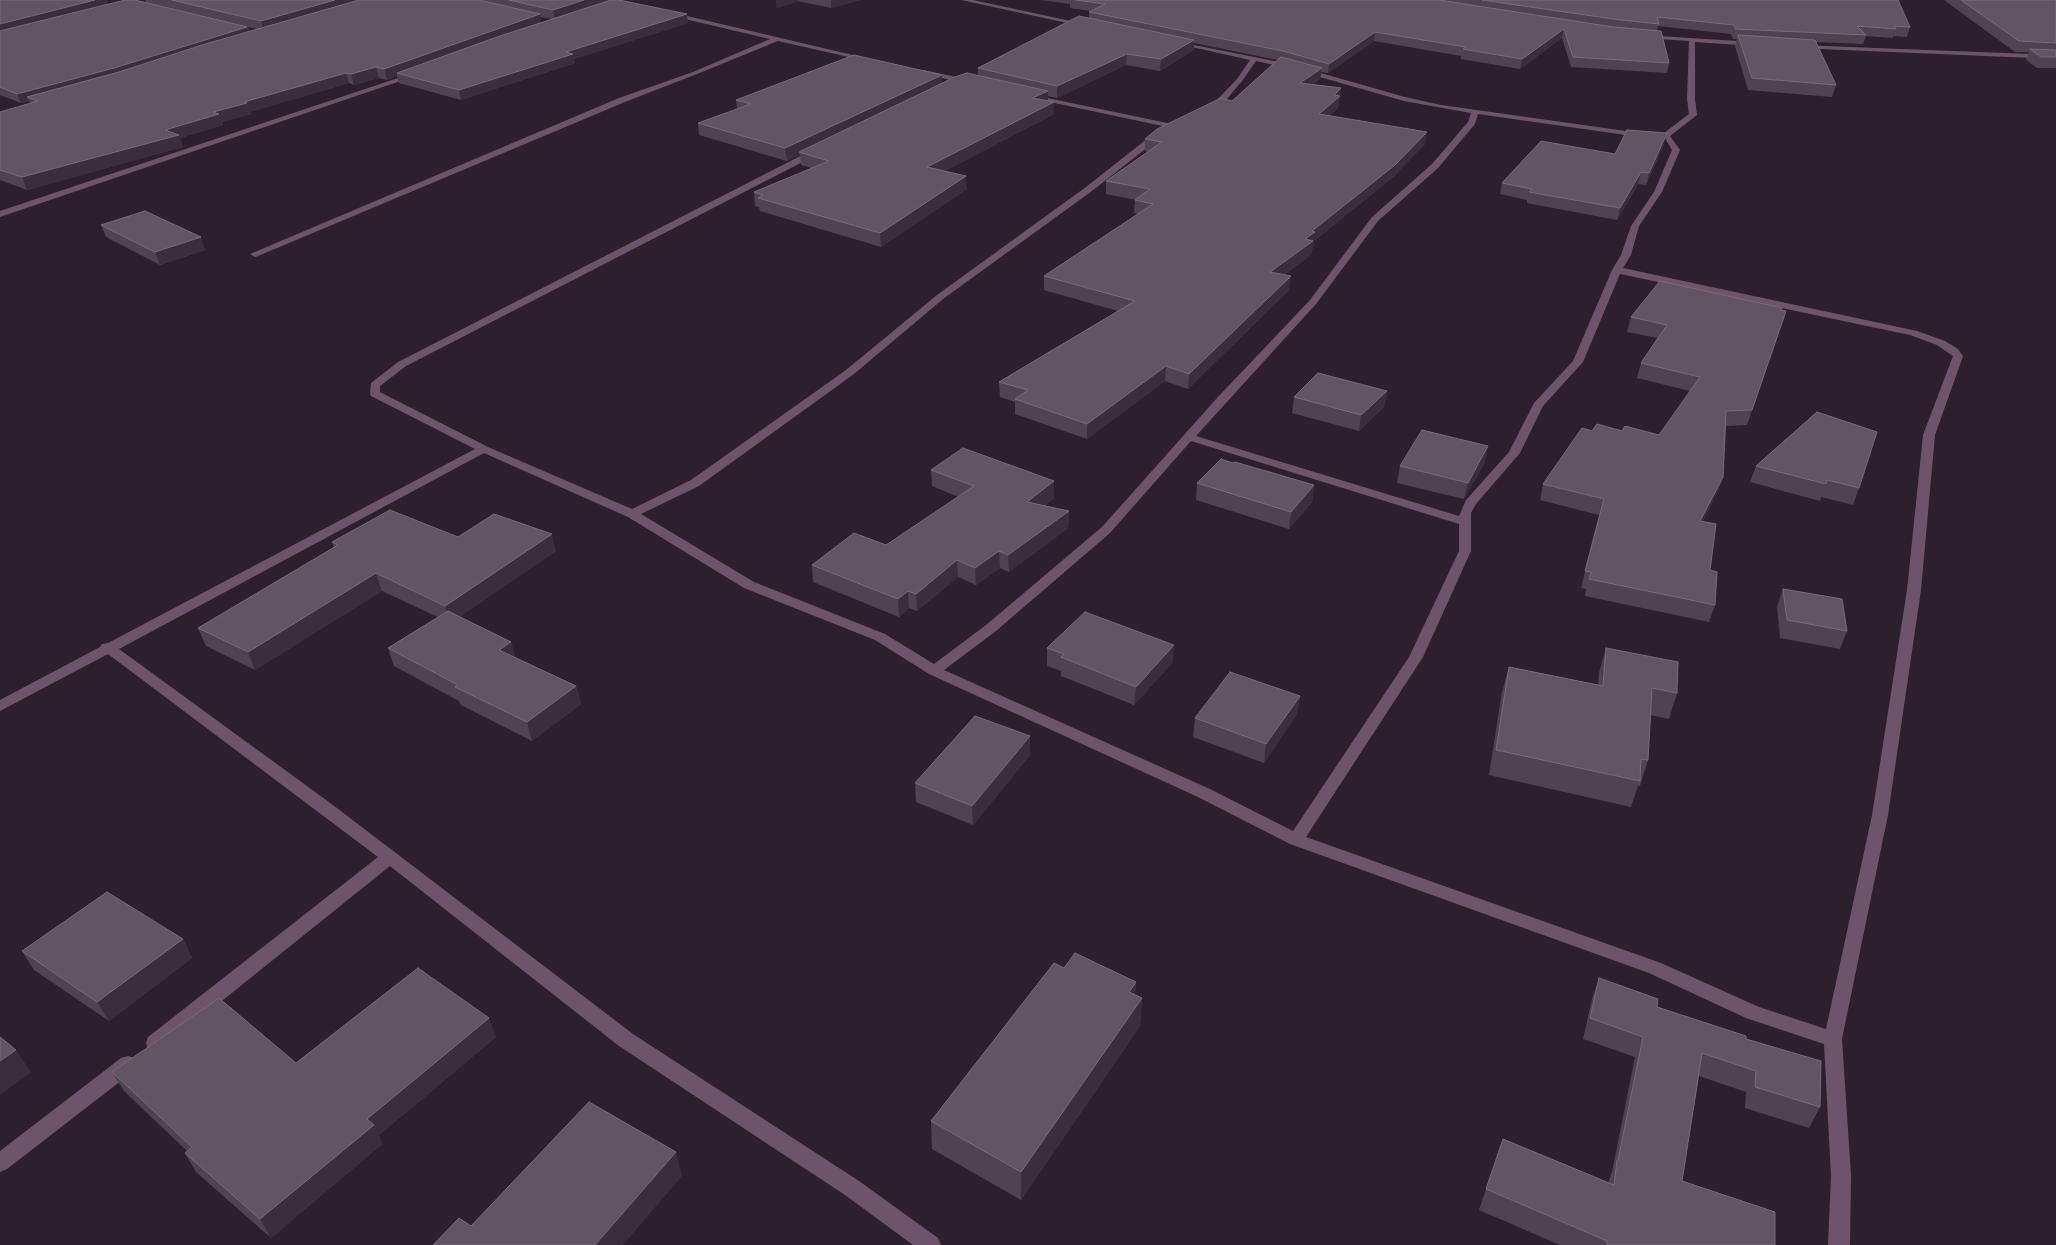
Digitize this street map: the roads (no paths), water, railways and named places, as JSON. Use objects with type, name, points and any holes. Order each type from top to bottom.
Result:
[{"type":"street","points":[[964,0],[1096,27]]},
{"type":"street","points":[[659,12],[881,62]]},
{"type":"street","points":[[1640,35],[1758,44]]},
{"type":"street","points":[[255,254],[622,100],[695,73],[778,38]]},
{"type":"street","points":[[1166,40],[1289,66],[1404,99],[1475,112],[1632,134],[1666,135],[1693,115],[1691,99],[1692,40]]},
{"type":"street","points":[[1787,46],[2056,57]]},
{"type":"street","points":[[1203,111],[1218,104],[1240,80],[1254,58]]},
{"type":"street","points":[[918,71],[980,85]]},
{"type":"street","points":[[0,214],[422,72]]},
{"type":"street","points":[[946,88],[961,80]]},
{"type":"street","points":[[632,514],[695,483],[850,372],[940,297],[1089,189],[1152,138],[1176,124],[1027,96]]},
{"type":"street","points":[[934,671],[991,628],[1106,530],[1188,437],[1313,302],[1375,219],[1435,166],[1472,122],[1475,112]]},
{"type":"street","points":[[1296,840],[1416,657],[1465,551],[1465,513],[1470,503],[1514,453],[1538,405],[1578,362],[1626,255],[1635,226],[1658,192],[1676,150],[1666,135]]},
{"type":"street","points":[[830,144],[402,364],[375,385],[375,394],[484,449],[632,514],[749,585],[880,637],[934,671],[1204,793],[1296,840],[1655,968],[1753,1013],[1832,1039]]},
{"type":"street","points":[[1618,270],[1913,333],[1941,343],[1954,351],[1958,356],[1930,435],[1914,590],[1880,815],[1832,1039],[1841,1176],[1839,1245]]},
{"type":"street","points":[[1188,437],[1466,522]]},
{"type":"street","points":[[0,706],[107,647],[484,449]]},
{"type":"street","points":[[107,647],[328,809],[626,1040],[852,1188],[930,1245]]},
{"type":"street","points":[[0,1162],[256,965],[390,857]]}]
